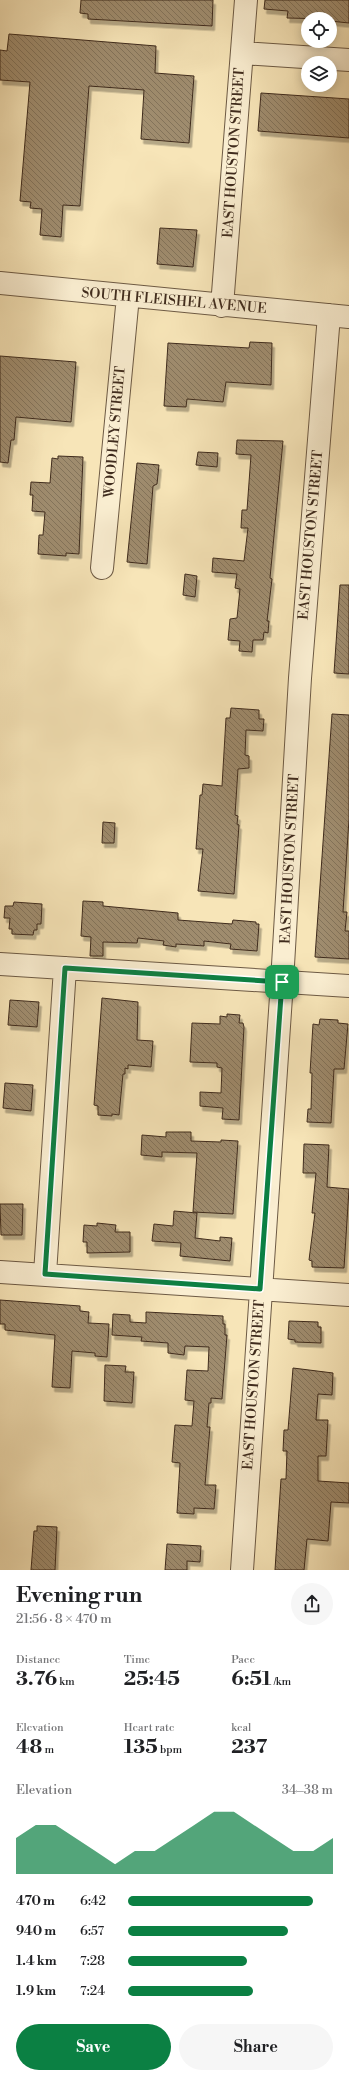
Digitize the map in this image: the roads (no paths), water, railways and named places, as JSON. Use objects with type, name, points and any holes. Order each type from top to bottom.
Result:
[{"type":"street","name":"EAST HOUSTON STREET","points":[[222,306],[246,0]]},
{"type":"street","points":[[242,53],[349,60]]},
{"type":"street","name":"SOUTH FLEISHEL AVENUE","points":[[0,283],[222,306],[339,316]]},
{"type":"street","name":"WOODLEY STREET","points":[[102,568],[128,296]]},
{"type":"street","name":"EAST HOUSTON STREET","points":[[242,1570],[282,982],[300,678],[339,316]]},
{"type":"street","points":[[0,964],[349,986]]},
{"type":"street","points":[[45,1274],[65,968]]},
{"type":"street","points":[[0,1272],[349,1295]]}]
